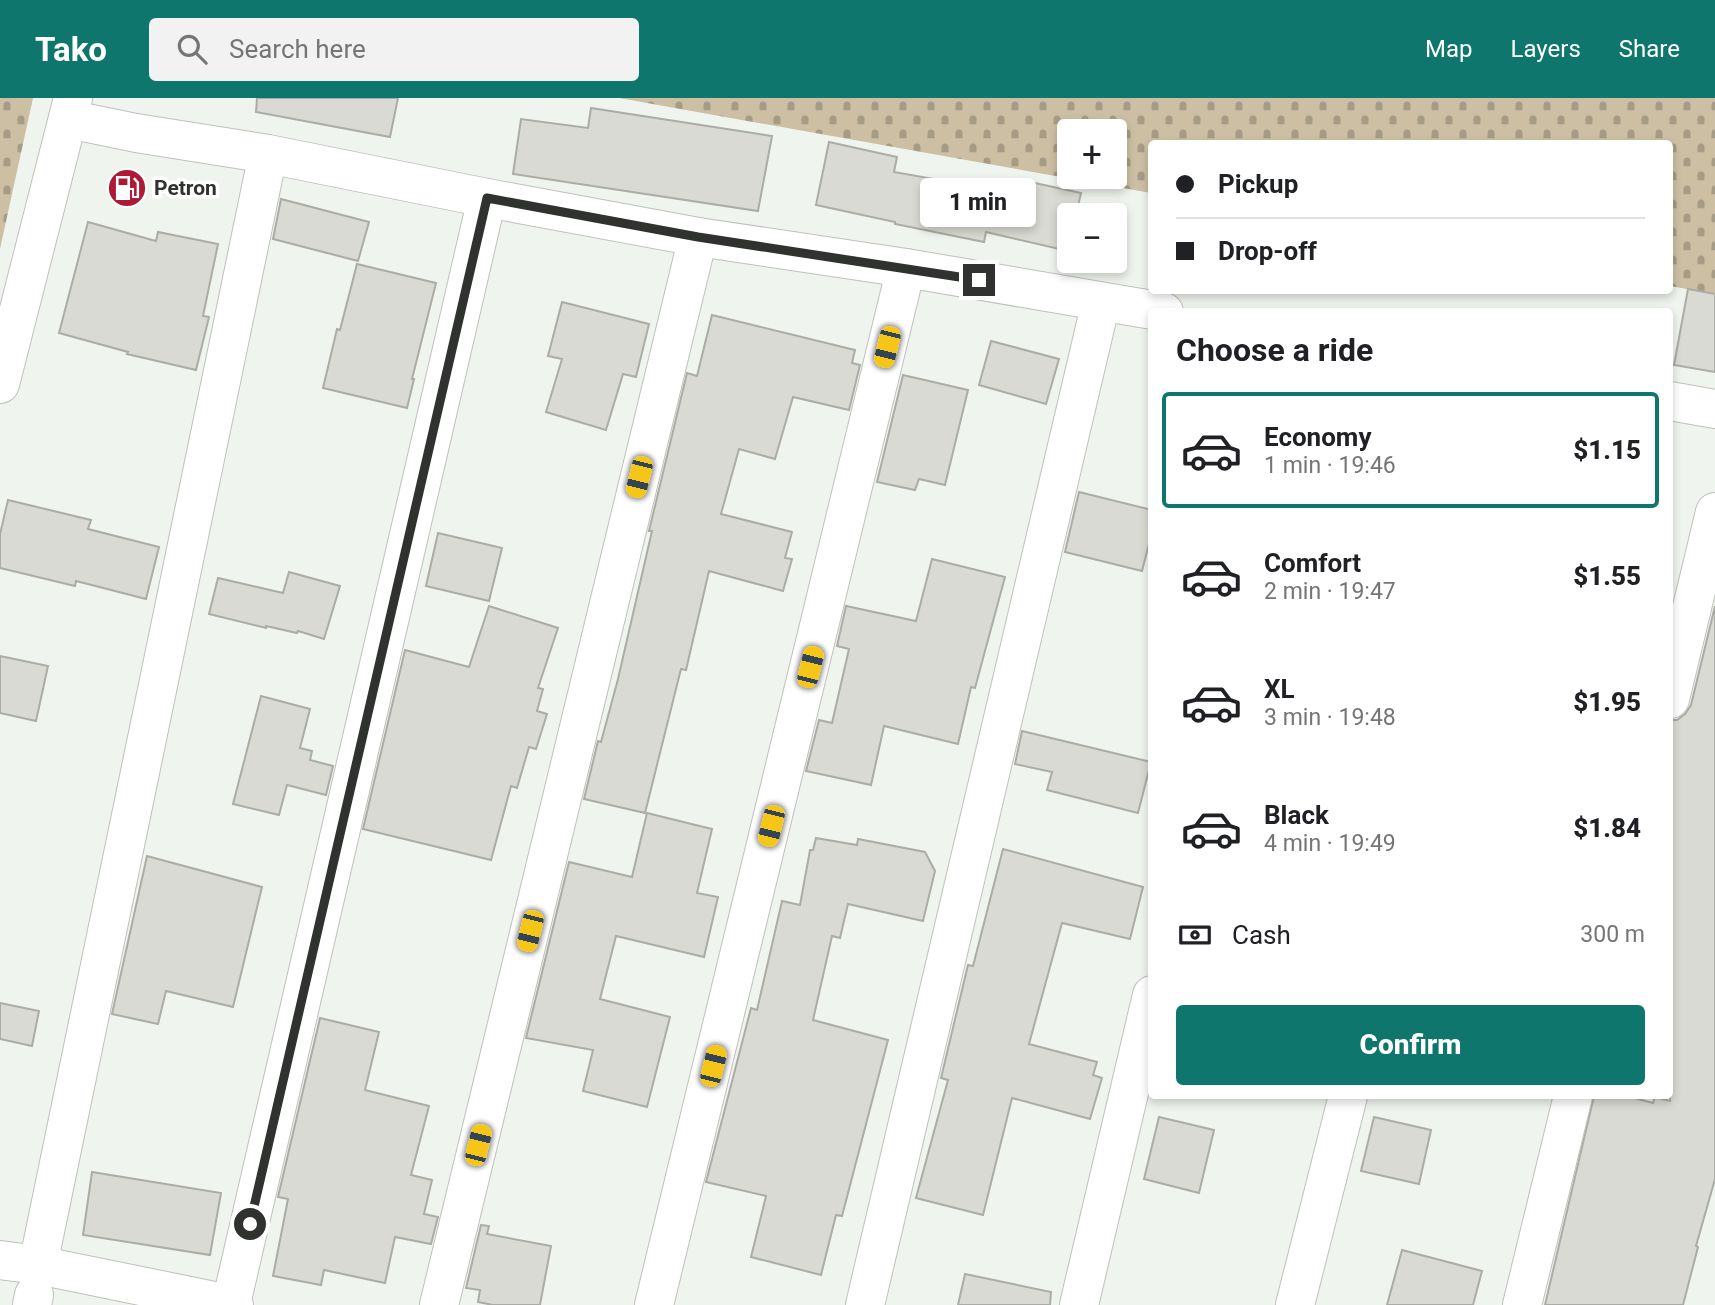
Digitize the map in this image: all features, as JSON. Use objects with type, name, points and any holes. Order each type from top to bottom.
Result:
[{"type":"street","points":[[0,384],[71,108],[136,133],[268,154],[698,237],[906,268],[1148,309]]},
{"type":"street","points":[[35,1288],[268,154]]},
{"type":"street","points":[[0,1260],[35,1288],[233,1305],[487,198]]},
{"type":"street","points":[[439,1305],[698,237]]},
{"type":"street","points":[[654,1305],[906,268]]},
{"type":"street","points":[[865,1305],[1101,302]]},
{"type":"street","points":[[1673,402],[1715,409]]},
{"type":"street","points":[[1673,687],[1715,512]]},
{"type":"street","points":[[1079,1305],[1148,1012]]},
{"type":"street","points":[[1295,1305],[1347,1099]]},
{"type":"street","points":[[1522,1305],[1572,1099]]},
{"type":"green space","points":[[0,98],[33,98],[0,249]]},
{"type":"green space","points":[[619,98],[1715,98],[1715,294],[1673,287],[1673,140],[1148,140],[1148,192],[1127,189],[1127,119],[1057,119],[1057,176]]},
{"type":"building","points":[[257,98],[398,98],[390,137],[256,112]]},
{"type":"building","points":[[591,108],[772,136],[758,211],[513,174],[521,119],[588,128]]},
{"type":"building","points":[[829,142],[897,157],[894,172],[945,183],[1017,196],[1021,180],[1081,193],[1079,203],[1057,203],[1057,248],[986,232],[984,242],[816,205]]},
{"type":"building","points":[[281,199],[369,222],[358,261],[273,239]]},
{"type":"building","points":[[88,222],[156,241],[158,232],[218,244],[203,316],[209,317],[196,370],[127,354],[128,352],[59,333]]},
{"type":"building","points":[[357,264],[436,283],[407,408],[323,388]]},
{"type":"building","points":[[1688,289],[1715,294],[1715,372],[1674,365]]},
{"type":"building","points":[[562,302],[649,324],[636,377],[623,374],[606,430],[546,412],[562,359],[548,356]]},
{"type":"building","points":[[712,315],[855,350],[852,363],[860,365],[849,410],[793,397],[775,459],[739,449],[721,514],[792,532],[785,558],[792,559],[783,591],[709,571],[686,670],[681,669],[645,813],[584,799],[598,741],[601,742],[618,679],[652,531],[649,531],[687,373],[697,376]]},
{"type":"building","points":[[991,341],[1059,359],[1046,404],[979,385]]},
{"type":"building","points":[[903,375],[968,390],[945,485],[919,479],[915,490],[877,482]]},
{"type":"building","points":[[1079,492],[1148,509],[1148,548],[1142,571],[1065,552]]},
{"type":"building","points":[[8,500],[91,520],[88,529],[159,547],[146,599],[76,581],[75,586],[0,568],[0,534]]},
{"type":"building","points":[[438,533],[502,548],[489,601],[426,586]]},
{"type":"building","points":[[932,559],[1005,577],[975,688],[971,687],[958,744],[884,726],[871,785],[806,771],[819,720],[832,723],[849,649],[837,646],[846,606],[916,621]]},
{"type":"building","points":[[289,572],[340,586],[324,639],[298,631],[266,628],[209,614],[218,578],[283,593]]},
{"type":"building","points":[[489,606],[558,628],[538,688],[543,689],[537,711],[547,714],[536,749],[529,747],[517,788],[511,786],[491,860],[363,829],[405,650],[469,667]]},
{"type":"building","points":[[1715,606],[1715,1179],[1683,1305],[1545,1305],[1593,1099],[1638,1099],[1653,1103],[1654,1099],[1673,1099],[1673,720],[1685,714],[1691,705]]},
{"type":"building","points":[[0,656],[48,666],[36,721],[0,713]]},
{"type":"building","points":[[261,696],[310,709],[300,748],[312,751],[310,760],[333,766],[326,795],[287,785],[279,815],[233,804]]},
{"type":"building","points":[[1022,731],[1148,761],[1148,774],[1138,813],[1047,790],[1052,772],[1015,764]]},
{"type":"building","points":[[647,813],[712,829],[697,893],[718,897],[704,957],[616,936],[600,999],[670,1017],[647,1107],[583,1091],[593,1050],[526,1038],[569,862],[632,877]]},
{"type":"building","points":[[816,838],[857,845],[858,839],[925,852],[935,871],[923,921],[848,904],[840,938],[832,936],[813,1020],[888,1040],[842,1216],[836,1215],[821,1275],[751,1257],[766,1196],[706,1182],[751,1008],[757,1010],[782,901],[800,905],[810,850],[813,850]]},
{"type":"building","points":[[1003,849],[1143,887],[1130,939],[1062,923],[1029,1044],[1097,1062],[1093,1075],[1102,1078],[1090,1119],[1012,1098],[983,1215],[916,1198],[948,1080],[941,1078],[968,965],[973,966]]},
{"type":"building","points":[[147,856],[262,887],[233,1007],[166,991],[158,1024],[112,1014]]},
{"type":"building","points":[[0,1003],[39,1011],[32,1046],[0,1039]]},
{"type":"building","points":[[320,1018],[379,1032],[365,1090],[429,1106],[411,1175],[432,1180],[424,1214],[438,1217],[431,1244],[395,1237],[385,1283],[324,1270],[321,1285],[273,1276],[288,1199],[278,1197]]},
{"type":"building","points":[[1159,1117],[1214,1130],[1199,1193],[1144,1179]]},
{"type":"building","points":[[1374,1117],[1431,1130],[1419,1184],[1361,1171]]},
{"type":"building","points":[[92,1172],[221,1193],[210,1255],[83,1235]]},
{"type":"building","points":[[481,1225],[489,1226],[487,1234],[551,1246],[540,1305],[493,1305],[478,1302],[480,1290],[466,1288]]},
{"type":"building","points":[[1402,1250],[1482,1271],[1473,1305],[1387,1305]]},
{"type":"building","points":[[965,1274],[1051,1292],[1050,1305],[958,1305]]},
{"type":"place","name":"Petron","points":[[127,188]]},
{"type":"route","points":[[250,1224],[487,198],[698,237],[979,280]]}]
